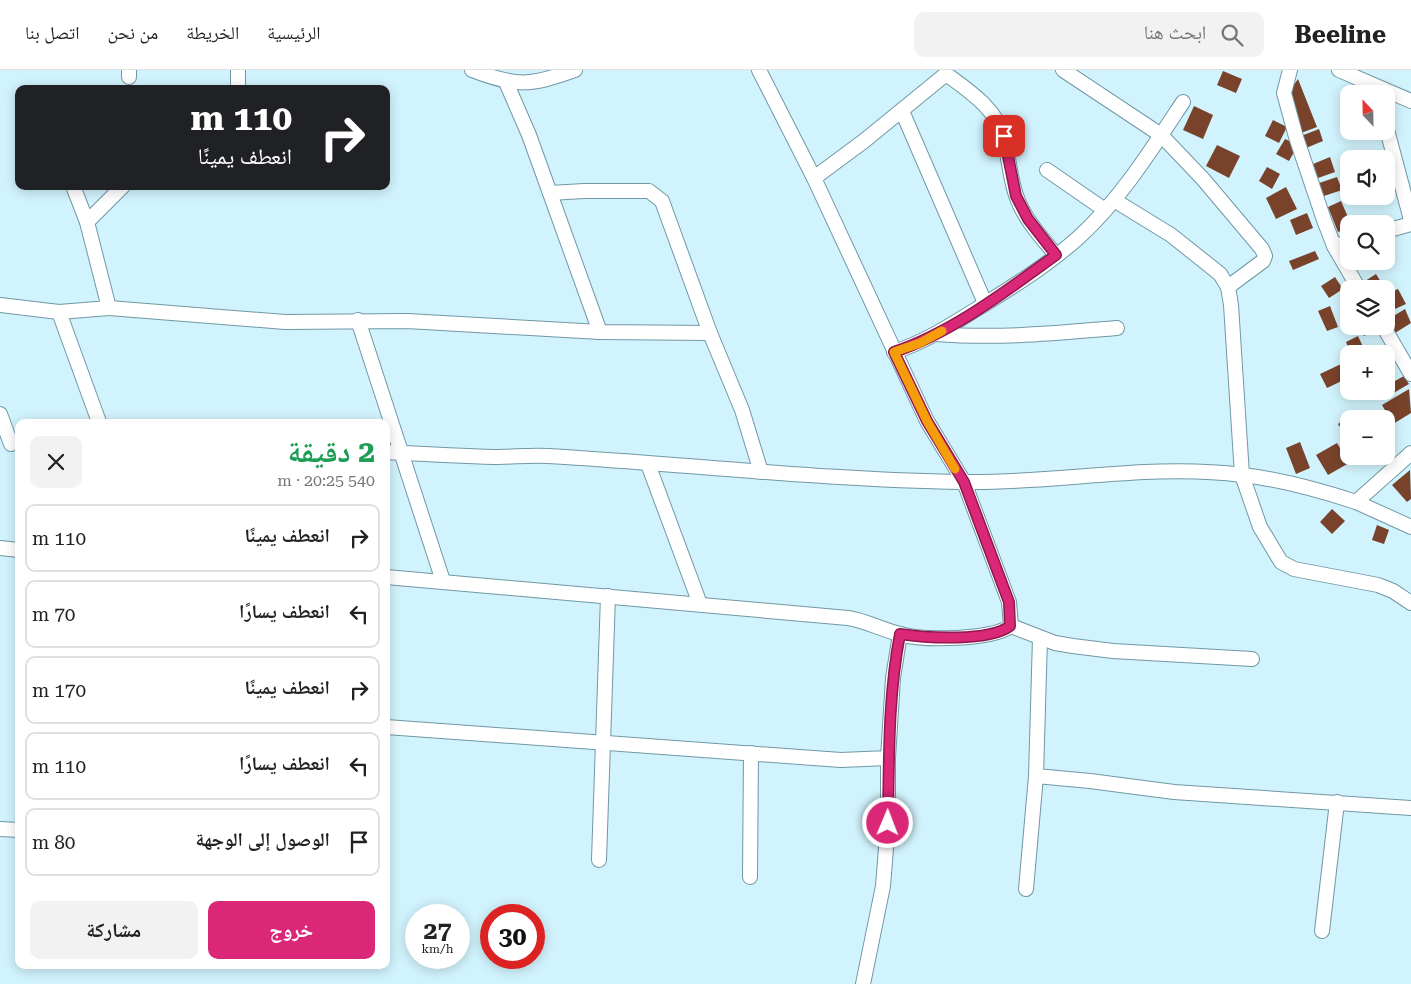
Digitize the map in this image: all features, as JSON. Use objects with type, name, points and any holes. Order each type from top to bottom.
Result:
[{"type":"street","points":[[238,70],[238,85]]},
{"type":"street","points":[[472,70],[506,82],[531,83],[575,70]]},
{"type":"street","points":[[759,70],[814,178],[927,421],[964,482],[1009,602],[1010,626]]},
{"type":"street","points":[[1063,70],[1161,136],[1224,202],[1264,254],[1265,258],[1261,264],[1228,287]]},
{"type":"street","points":[[1290,70],[1284,90],[1284,98],[1324,220],[1334,246],[1354,280]]},
{"type":"street","points":[[1340,70],[1366,85]]},
{"type":"street","points":[[814,178],[902,111],[946,72],[982,101],[999,127],[1004,136],[1016,196],[1021,208],[1056,255]]},
{"type":"street","points":[[506,82],[550,193],[600,332]]},
{"type":"street","points":[[1395,96],[1411,101]]},
{"type":"street","points":[[894,352],[920,343],[937,334],[986,303],[1078,238],[1109,205],[1161,136],[1183,102]]},
{"type":"street","points":[[902,111],[986,303]]},
{"type":"street","points":[[1390,140],[1411,222],[1395,228]]},
{"type":"street","points":[[1046,170],[1109,205],[1144,217],[1194,252],[1220,274],[1228,287],[1242,474],[1258,524],[1284,565],[1378,585],[1393,590],[1411,603]]},
{"type":"street","points":[[75,190],[87,222],[109,308]]},
{"type":"street","points":[[87,222],[120,190]]},
{"type":"street","points":[[550,193],[584,191],[649,192],[659,197],[710,333],[742,410],[761,472]]},
{"type":"street","points":[[1334,246],[1340,244]]},
{"type":"street","points":[[0,305],[59,312],[109,308],[236,320],[285,322],[358,320],[461,323],[600,332],[710,333]]},
{"type":"street","points":[[59,312],[98,419]]},
{"type":"street","points":[[358,320],[444,580]]},
{"type":"street","points":[[937,334],[980,337],[1024,336],[1117,328]]},
{"type":"street","points":[[1388,335],[1411,374]]},
{"type":"street","points":[[0,414],[11,444]]},
{"type":"street","points":[[390,452],[486,457],[549,456],[865,480],[1027,482],[1146,473],[1242,474],[1316,489],[1356,502],[1411,527]]},
{"type":"street","points":[[1356,502],[1411,453]]},
{"type":"street","points":[[648,464],[700,604]]},
{"type":"street","points":[[0,548],[15,550]]},
{"type":"street","points":[[390,577],[444,580],[848,618],[875,624],[900,634],[920,637],[983,634],[998,632],[1010,626],[1054,643],[1113,652],[1252,659]]},
{"type":"street","points":[[599,860],[608,596]]},
{"type":"street","points":[[863,984],[872,930],[883,886],[888,823],[888,758],[893,678],[900,634]]},
{"type":"street","points":[[1026,889],[1036,776],[1040,638]]},
{"type":"street","points":[[390,727],[602,741],[841,760],[888,758]]},
{"type":"street","points":[[750,877],[751,753]]},
{"type":"street","points":[[1036,776],[1090,780],[1174,792],[1411,808]]},
{"type":"street","points":[[1322,931],[1336,802]]},
{"type":"street","points":[[0,829],[15,830]]},
{"type":"building","points":[[1223,71],[1242,79],[1236,93],[1217,85]]},
{"type":"building","points":[[1298,79],[1317,127],[1301,133],[1287,95]]},
{"type":"building","points":[[1194,106],[1213,115],[1203,139],[1183,130]]},
{"type":"building","points":[[1273,120],[1287,127],[1279,143],[1265,136]]},
{"type":"building","points":[[1319,129],[1323,141],[1306,148],[1301,136]]},
{"type":"building","points":[[1285,139],[1298,145],[1289,161],[1276,154]]},
{"type":"building","points":[[1217,145],[1240,156],[1229,178],[1206,166]]},
{"type":"building","points":[[1330,157],[1335,172],[1318,178],[1313,164]]},
{"type":"building","points":[[1267,167],[1280,174],[1272,189],[1259,181]]},
{"type":"building","points":[[1337,177],[1340,191],[1324,196],[1319,183]]},
{"type":"building","points":[[1286,187],[1297,209],[1276,219],[1266,198]]},
{"type":"building","points":[[1340,201],[1340,205],[1343,205],[1347,215],[1340,215],[1340,231],[1338,232],[1328,207]]},
{"type":"building","points":[[1307,213],[1313,228],[1296,235],[1290,220]]},
{"type":"building","points":[[1315,251],[1319,259],[1293,270],[1289,261]]},
{"type":"building","points":[[1376,274],[1380,280],[1367,280]]},
{"type":"building","points":[[1335,277],[1340,284],[1340,291],[1329,298],[1321,286]]},
{"type":"building","points":[[1398,289],[1406,304],[1395,309],[1395,290]]},
{"type":"building","points":[[1330,306],[1338,327],[1327,331],[1318,311]]},
{"type":"building","points":[[1405,309],[1411,323],[1395,333],[1395,315]]},
{"type":"building","points":[[1358,336],[1362,345],[1347,345],[1346,342]]},
{"type":"building","points":[[1340,364],[1340,382],[1327,388],[1320,374]]},
{"type":"building","points":[[1404,376],[1409,384],[1395,392],[1395,381]]},
{"type":"building","points":[[1409,389],[1411,413],[1395,423],[1395,410],[1385,410],[1382,405],[1390,400],[1395,400],[1395,397]]},
{"type":"building","points":[[1300,442],[1310,468],[1296,474],[1286,448]]},
{"type":"building","points":[[1337,443],[1340,448],[1340,465],[1346,465],[1328,475],[1316,455]]},
{"type":"building","points":[[1410,470],[1411,499],[1407,502],[1392,485]]},
{"type":"building","points":[[1332,509],[1345,521],[1332,534],[1320,522]]},
{"type":"building","points":[[1377,525],[1389,530],[1384,544],[1372,540]]},
{"type":"slow traffic","points":[[942,331],[920,343],[894,352],[927,421],[955,469]]},
{"type":"route","points":[[888,823],[888,758],[893,678],[900,634],[920,637],[951,637],[998,632],[1010,626],[1011,610],[1009,602],[964,482],[927,421],[894,352],[920,343],[937,334],[1013,286],[1056,255],[1021,208],[1016,196],[1004,136]]}]
